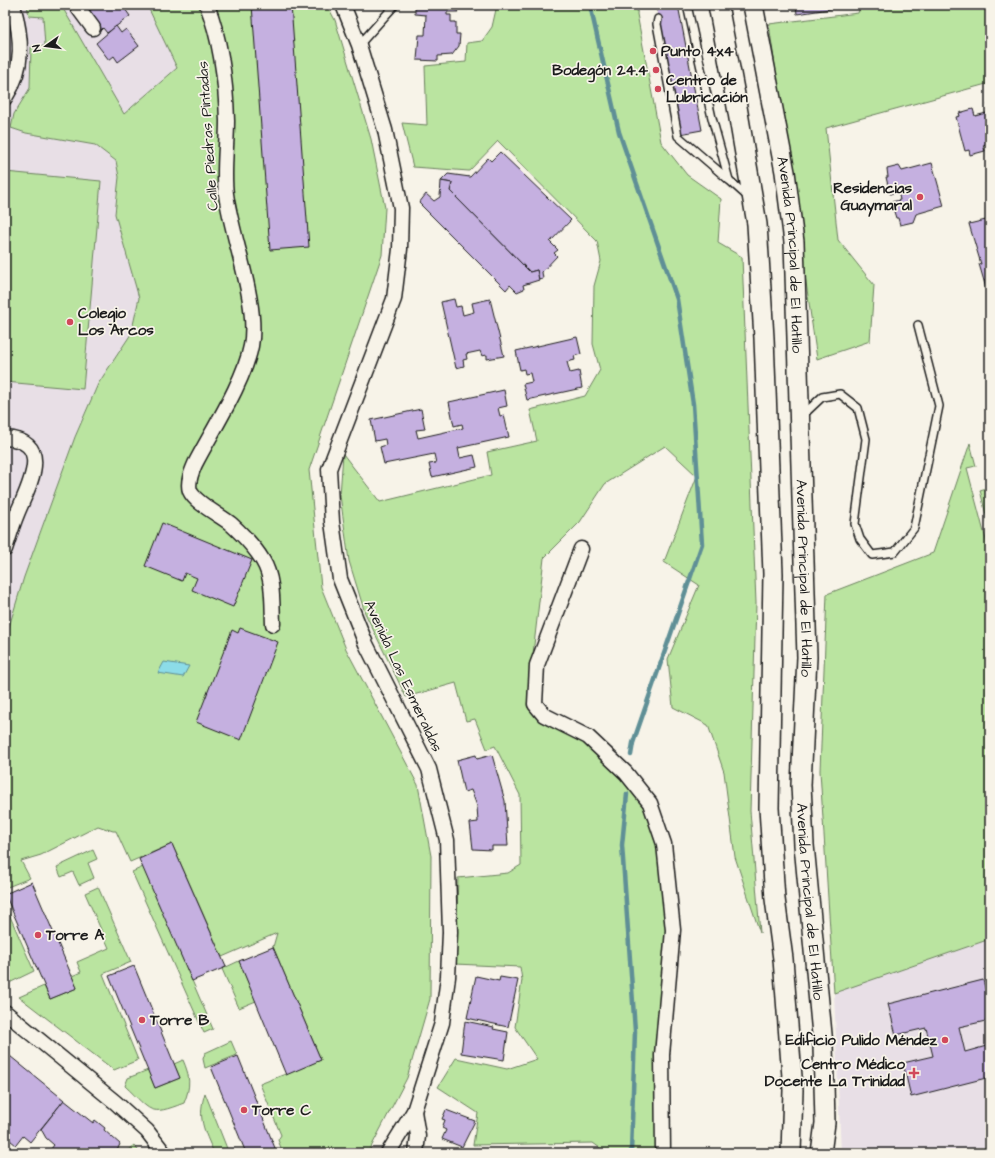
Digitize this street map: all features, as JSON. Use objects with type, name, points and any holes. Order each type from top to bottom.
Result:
[{"type":"main road","name":"Avenida Principal de El Hatillo","points":[[718,5],[757,224],[764,338],[773,574],[769,808],[774,900],[784,967],[793,1090],[791,1153]]},
{"type":"main road","name":"Avenida Principal de El Hatillo","points":[[753,5],[785,172],[794,242],[807,657],[801,785],[804,845],[823,1045],[825,1123],[822,1153]]},
{"type":"street","points":[[5,98],[20,63],[20,30],[13,5]]},
{"type":"street","points":[[76,5],[93,28]]},
{"type":"street","name":"Calle Piedras Pintadas","points":[[207,5],[220,50],[227,120],[226,193],[249,298],[253,327],[250,347],[241,376],[195,464],[190,479],[190,490],[197,499],[230,523],[248,540],[264,562],[271,585],[273,624]]},
{"type":"street","name":"Avenida Las Esmeraldas","points":[[343,5],[359,45],[385,130],[401,208],[400,249],[394,299],[329,469],[332,522],[340,579],[366,644],[429,769],[448,840],[450,932],[448,977],[442,1023],[414,1112],[388,1153]]},
{"type":"street","points":[[5,438],[18,439],[27,444],[33,454],[35,467],[13,523],[5,549]]},
{"type":"street","points":[[581,549],[537,665],[535,704],[544,715],[588,737],[626,773],[650,803],[664,844],[673,930],[662,1054],[664,1153]]},
{"type":"street","points":[[5,1012],[115,1102],[147,1131],[164,1153]]},
{"type":"street","points":[[414,1112],[418,1136],[416,1153]]},
{"type":"lane","points":[[359,45],[395,5]]},
{"type":"lane","points":[[687,5],[712,118],[729,180]]},
{"type":"lane","points":[[658,19],[657,24],[678,136],[753,201]]},
{"type":"lane","points":[[800,418],[822,397],[840,394],[858,408],[866,439],[855,524],[860,539],[872,555],[895,552],[914,528],[939,406],[918,325]]},
{"type":"shaded area","name":"Colegio Los Arcos","points":[[5,5],[27,5],[29,16],[43,17],[45,47],[31,47],[30,88],[15,114],[11,128],[26,133],[95,145],[116,161],[119,177],[115,214],[139,298],[131,334],[98,384],[75,437],[24,577],[17,611],[5,647]]},
{"type":"shaded area","points":[[57,5],[147,5],[177,68],[124,114]]},
{"type":"shaded area","name":"Centro Médico Docente La Trinidad","points":[[990,939],[990,1153],[841,1153],[834,993]]},
{"type":"green space","points":[[27,5],[61,5],[124,114],[177,68],[147,5],[327,5],[335,20],[371,139],[385,208],[382,255],[309,470],[321,587],[346,649],[418,785],[431,856],[430,999],[407,1078],[368,1153],[283,1153],[278,1140],[281,1135],[260,1084],[321,1060],[273,947],[277,933],[222,957],[172,844],[130,862],[116,831],[98,826],[41,855],[21,861],[30,878],[5,888],[5,864],[8,861],[5,851],[5,640],[24,577],[75,437],[98,384],[131,334],[139,298],[115,214],[119,177],[116,161],[95,145],[26,133],[11,128],[14,114],[30,88],[31,47],[45,46],[43,17],[29,16]]},
{"type":"green space","points":[[497,5],[638,5],[637,14],[661,142],[687,175],[721,199],[718,243],[742,257],[756,603],[750,811],[760,933],[735,857],[724,772],[708,725],[673,707],[668,659],[699,585],[664,562],[697,476],[665,446],[605,484],[580,522],[544,558],[527,706],[540,722],[584,742],[622,779],[645,809],[661,851],[667,922],[656,1153],[607,1153],[593,1143],[473,1145],[478,1113],[438,1087],[456,1058],[507,1069],[537,1059],[515,1027],[522,980],[520,967],[455,964],[458,878],[508,873],[521,865],[520,795],[495,746],[487,749],[475,719],[466,721],[456,683],[406,697],[365,613],[349,561],[340,495],[343,454],[380,502],[491,475],[487,452],[537,441],[530,410],[585,396],[600,370],[593,344],[594,286],[601,261],[597,241],[498,141],[469,171],[413,167],[402,123],[427,125],[425,66],[466,62],[467,43],[482,41],[492,27]]},
{"type":"green space","points":[[861,5],[986,5],[990,8],[990,83],[826,128],[838,240],[874,285],[870,341],[817,359],[769,24],[858,13]]},
{"type":"green space","points":[[5,172],[101,181],[83,389],[5,382]]},
{"type":"green space","points":[[970,443],[976,466],[967,468],[990,555],[990,939],[834,993],[820,771],[827,594],[933,553]]},
{"type":"green space","points":[[990,487],[990,531],[980,490]]},
{"type":"green space","points":[[93,850],[97,859],[88,863],[94,878],[79,885],[73,872],[61,877],[57,867]]},
{"type":"green space","points":[[143,867],[213,1029],[204,1033],[132,872]]},
{"type":"green space","points":[[98,887],[131,962],[103,974],[138,1060],[114,1070],[19,997],[44,986],[50,999],[77,988],[72,976],[81,972],[77,962],[109,948],[85,893]]},
{"type":"green space","points":[[5,905],[34,971],[5,985]]},
{"type":"green space","points":[[239,961],[256,1001],[239,1008],[222,969]]},
{"type":"green space","points":[[231,1041],[237,1055],[205,1068],[203,1059],[205,1053]]},
{"type":"green space","points":[[183,1060],[189,1081],[188,1091],[184,1103],[163,1110],[151,1109],[125,1086],[128,1078],[148,1070],[155,1088],[180,1078],[174,1064]]},
{"type":"green space","points":[[205,1093],[228,1151],[223,1153],[214,1153],[203,1124],[202,1110]]},
{"type":"green space","points":[[134,1145],[140,1153],[124,1153]]},
{"type":"water","points":[[164,662],[189,666],[183,677],[158,673]]},
{"type":"building","points":[[97,5],[122,5],[130,16],[107,33],[103,28],[101,30],[88,12]]},
{"type":"building","points":[[252,5],[291,5],[309,247],[270,250]]},
{"type":"building","points":[[415,5],[453,5],[458,12],[447,12],[447,15],[451,15],[451,22],[456,22],[456,34],[460,34],[459,46],[452,55],[438,56],[438,61],[417,60],[419,35],[425,35],[426,15],[415,14]]},
{"type":"building","points":[[656,5],[678,5],[702,130],[680,134]]},
{"type":"building","points":[[796,5],[855,5],[797,14]]},
{"type":"building","points":[[116,26],[121,33],[126,29],[139,46],[118,62],[114,56],[109,60],[96,43]]},
{"type":"building","points":[[973,109],[975,116],[990,112],[990,143],[983,145],[985,151],[970,155],[969,150],[965,151],[956,117],[960,116],[959,113]]},
{"type":"building","points":[[500,152],[571,220],[550,242],[558,250],[554,253],[557,256],[542,272],[543,279],[539,280],[537,270],[530,272],[450,191],[452,183],[441,181],[448,174],[470,177],[488,158],[491,161]]},
{"type":"building","name":"Residencias Guaymaral","points":[[932,163],[944,206],[916,214],[913,222],[900,225],[891,202],[900,200],[898,191],[890,194],[886,177],[888,177],[887,169],[899,166],[902,171]]},
{"type":"building","points":[[441,181],[452,183],[450,191],[530,272],[537,270],[539,280],[523,285],[524,289],[517,292],[510,285],[506,290],[419,203],[426,194],[434,201],[440,197]]},
{"type":"building","points":[[990,219],[990,279],[984,281],[979,264],[981,264],[969,224]]},
{"type":"building","points":[[990,279],[990,298],[988,298],[984,281]]},
{"type":"building","points":[[454,299],[456,307],[461,306],[463,315],[474,312],[472,303],[490,299],[504,356],[487,359],[487,355],[482,356],[480,351],[466,354],[467,359],[463,360],[464,366],[456,368],[441,302]]},
{"type":"building","points":[[577,337],[581,354],[574,356],[575,360],[567,362],[570,373],[579,371],[582,388],[527,400],[523,384],[532,382],[530,373],[525,374],[524,369],[520,370],[516,351]]},
{"type":"building","points":[[504,390],[507,406],[498,408],[500,416],[504,415],[509,437],[458,448],[460,458],[474,455],[477,467],[432,477],[429,464],[436,463],[434,454],[384,464],[380,447],[386,445],[385,439],[375,441],[371,420],[421,409],[425,429],[416,430],[418,438],[463,428],[462,424],[454,426],[449,402]]},
{"type":"building","points":[[162,523],[252,560],[233,607],[192,590],[197,578],[185,573],[182,581],[145,566]]},
{"type":"building","points":[[240,628],[278,642],[241,740],[196,722],[232,630],[238,633]]},
{"type":"building","points":[[476,755],[477,759],[492,755],[505,801],[508,846],[492,846],[492,850],[473,849],[470,823],[478,822],[477,806],[471,790],[464,792],[457,760]]},
{"type":"building","points":[[172,844],[226,967],[192,981],[139,859]]},
{"type":"building","name":"Torre A","points":[[32,882],[77,988],[50,999],[5,894]]},
{"type":"building","points":[[273,947],[321,1060],[286,1075],[239,961]]},
{"type":"building","name":"Torre B","points":[[134,966],[180,1078],[155,1088],[109,976]]},
{"type":"building","points":[[476,976],[499,981],[500,977],[518,980],[508,1027],[467,1018]]},
{"type":"building","name":"Edificio Pulido Méndez","points":[[983,980],[990,1006],[990,1020],[959,1027],[965,1052],[990,1045],[990,1077],[911,1097],[903,1063],[933,1056],[926,1028],[896,1035],[888,1004]]},
{"type":"building","points":[[465,1021],[494,1027],[493,1029],[508,1032],[504,1060],[461,1053]]},
{"type":"building","points":[[5,1052],[64,1100],[30,1142],[23,1136],[16,1145],[5,1136],[5,1128],[9,1123],[5,1120]]},
{"type":"building","name":"Torre C","points":[[238,1056],[277,1153],[246,1153],[211,1067]]},
{"type":"building","points":[[64,1100],[93,1123],[95,1120],[105,1128],[104,1130],[120,1144],[116,1153],[48,1153],[54,1145],[46,1138],[41,1129]]},
{"type":"building","points":[[446,1110],[475,1121],[462,1147],[442,1139],[446,1130],[442,1128],[445,1120],[442,1119]]},
{"type":"waterway","points":[[590,5],[619,132],[677,299],[693,404],[702,544],[633,743],[631,755]]},
{"type":"waterway","points":[[627,794],[622,845],[635,1031],[631,1153]]},
{"type":"place","name":"Punto 4x4","points":[[653,51]]},
{"type":"place","name":"Bodegón 24.4","points":[[656,70]]},
{"type":"place","name":"Centro de Lubricación","points":[[658,89]]},
{"type":"place","name":"Residencias Guaymaral","points":[[920,197]]},
{"type":"place","name":"Colegio Los Arcos","points":[[70,322]]},
{"type":"place","name":"Torre A","points":[[38,935]]},
{"type":"place","name":"Torre B","points":[[142,1020]]},
{"type":"place","name":"Edificio Pulido Méndez","points":[[945,1040]]},
{"type":"place","name":"Centro Médico Docente La Trinidad","points":[[914,1073]]},
{"type":"place","name":"Torre C","points":[[244,1110]]}]
